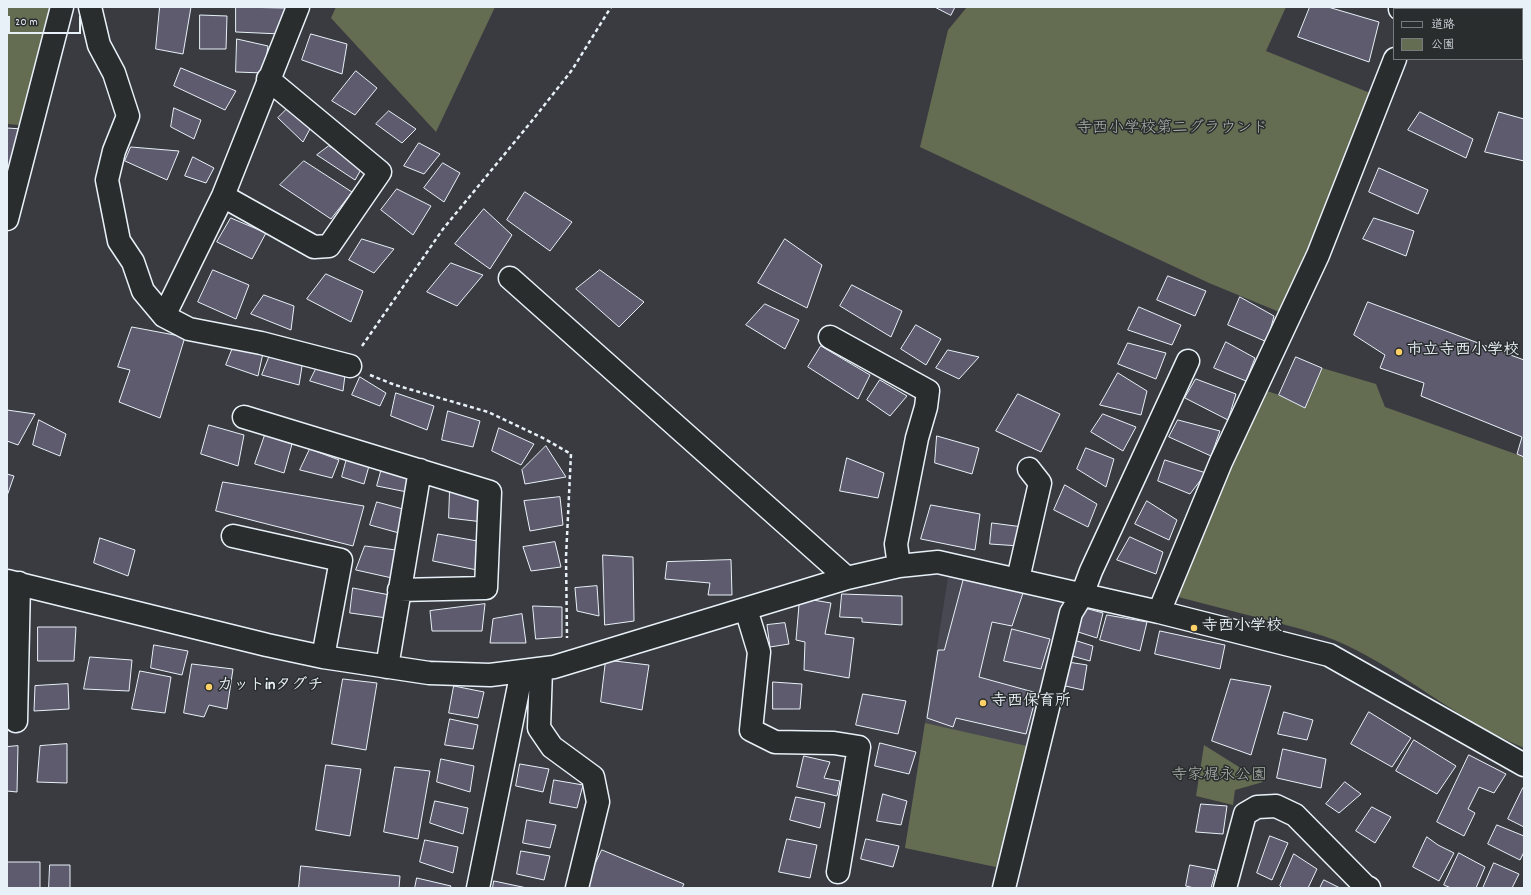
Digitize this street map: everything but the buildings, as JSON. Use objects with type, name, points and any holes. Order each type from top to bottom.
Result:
[{"type":"street","points":[[7,219],[62,7]]},
{"type":"street","points":[[90,7],[99,45],[114,73],[128,116],[114,151],[107,180],[119,241],[133,262],[143,291],[164,316],[189,328],[261,343],[350,366]]},
{"type":"street","points":[[164,316],[223,196],[268,79],[298,7]]},
{"type":"street","points":[[1159,612],[1221,462],[1318,255],[1395,60]]},
{"type":"street","points":[[223,196],[314,247],[329,246],[380,172],[268,79]]},
{"type":"street","points":[[510,278],[847,578]]},
{"type":"street","points":[[830,337],[928,391],[926,407],[917,438],[896,544],[899,566]]},
{"type":"street","points":[[1004,888],[1071,613],[1082,595],[1094,564],[1188,361]]},
{"type":"street","points":[[244,417],[490,492],[486,588],[399,590]]},
{"type":"street","points":[[1018,579],[1040,483],[1029,469]]},
{"type":"street","points":[[387,667],[420,470]]},
{"type":"street","points":[[233,536],[341,560],[323,657]]},
{"type":"street","points":[[16,721],[13,582],[267,645],[323,657],[428,673],[490,675],[532,670],[565,663],[847,578],[899,566],[938,562],[1159,612],[1329,655],[1524,764]]},
{"type":"street","points":[[746,609],[759,652],[751,730],[775,742],[834,743],[859,747],[838,872]]},
{"type":"street","points":[[478,888],[532,670]]},
{"type":"street","points":[[532,670],[540,728],[552,747],[593,777],[598,802],[577,888]]},
{"type":"street","points":[[1225,888],[1245,814],[1257,806],[1276,806],[1295,815],[1365,886],[1369,888]]},
{"type":"path","points":[[565,663],[568,623],[566,557],[571,454],[488,412],[395,385],[350,366],[375,326],[443,229],[532,122],[572,70],[611,7]]},
{"type":"shaded area","name":"寺西保育所","points":[[949,571],[1064,601],[996,867],[905,848]]},
{"type":"green space","points":[[7,7],[62,7],[31,126],[7,124]]},
{"type":"green space","points":[[336,7],[495,7],[436,132],[331,18]]},
{"type":"green space","name":"寺西小学校第二グラウンド","points":[[967,7],[1286,7],[1266,51],[1380,97],[1289,316],[1209,283],[920,147],[948,30]]},
{"type":"green space","points":[[1322,368],[1376,384],[1385,407],[1524,457],[1524,748],[1502,738],[1460,714],[1398,674],[1345,645],[1301,629],[1178,597],[1258,388],[1279,395],[1305,408]]},
{"type":"green space","points":[[925,723],[1027,746],[996,867],[905,848]]},
{"type":"green space","name":"寺家梶永公園","points":[[1204,745],[1263,782],[1235,790],[1233,805],[1196,796]]},
{"type":"place","name":"市立寺西小学校","points":[[1399,352]]},
{"type":"place","name":"寺西小学校","points":[[1194,628]]},
{"type":"place","name":"カットinタグチ","points":[[209,687]]},
{"type":"place","name":"寺西保育所","points":[[983,703]]}]
